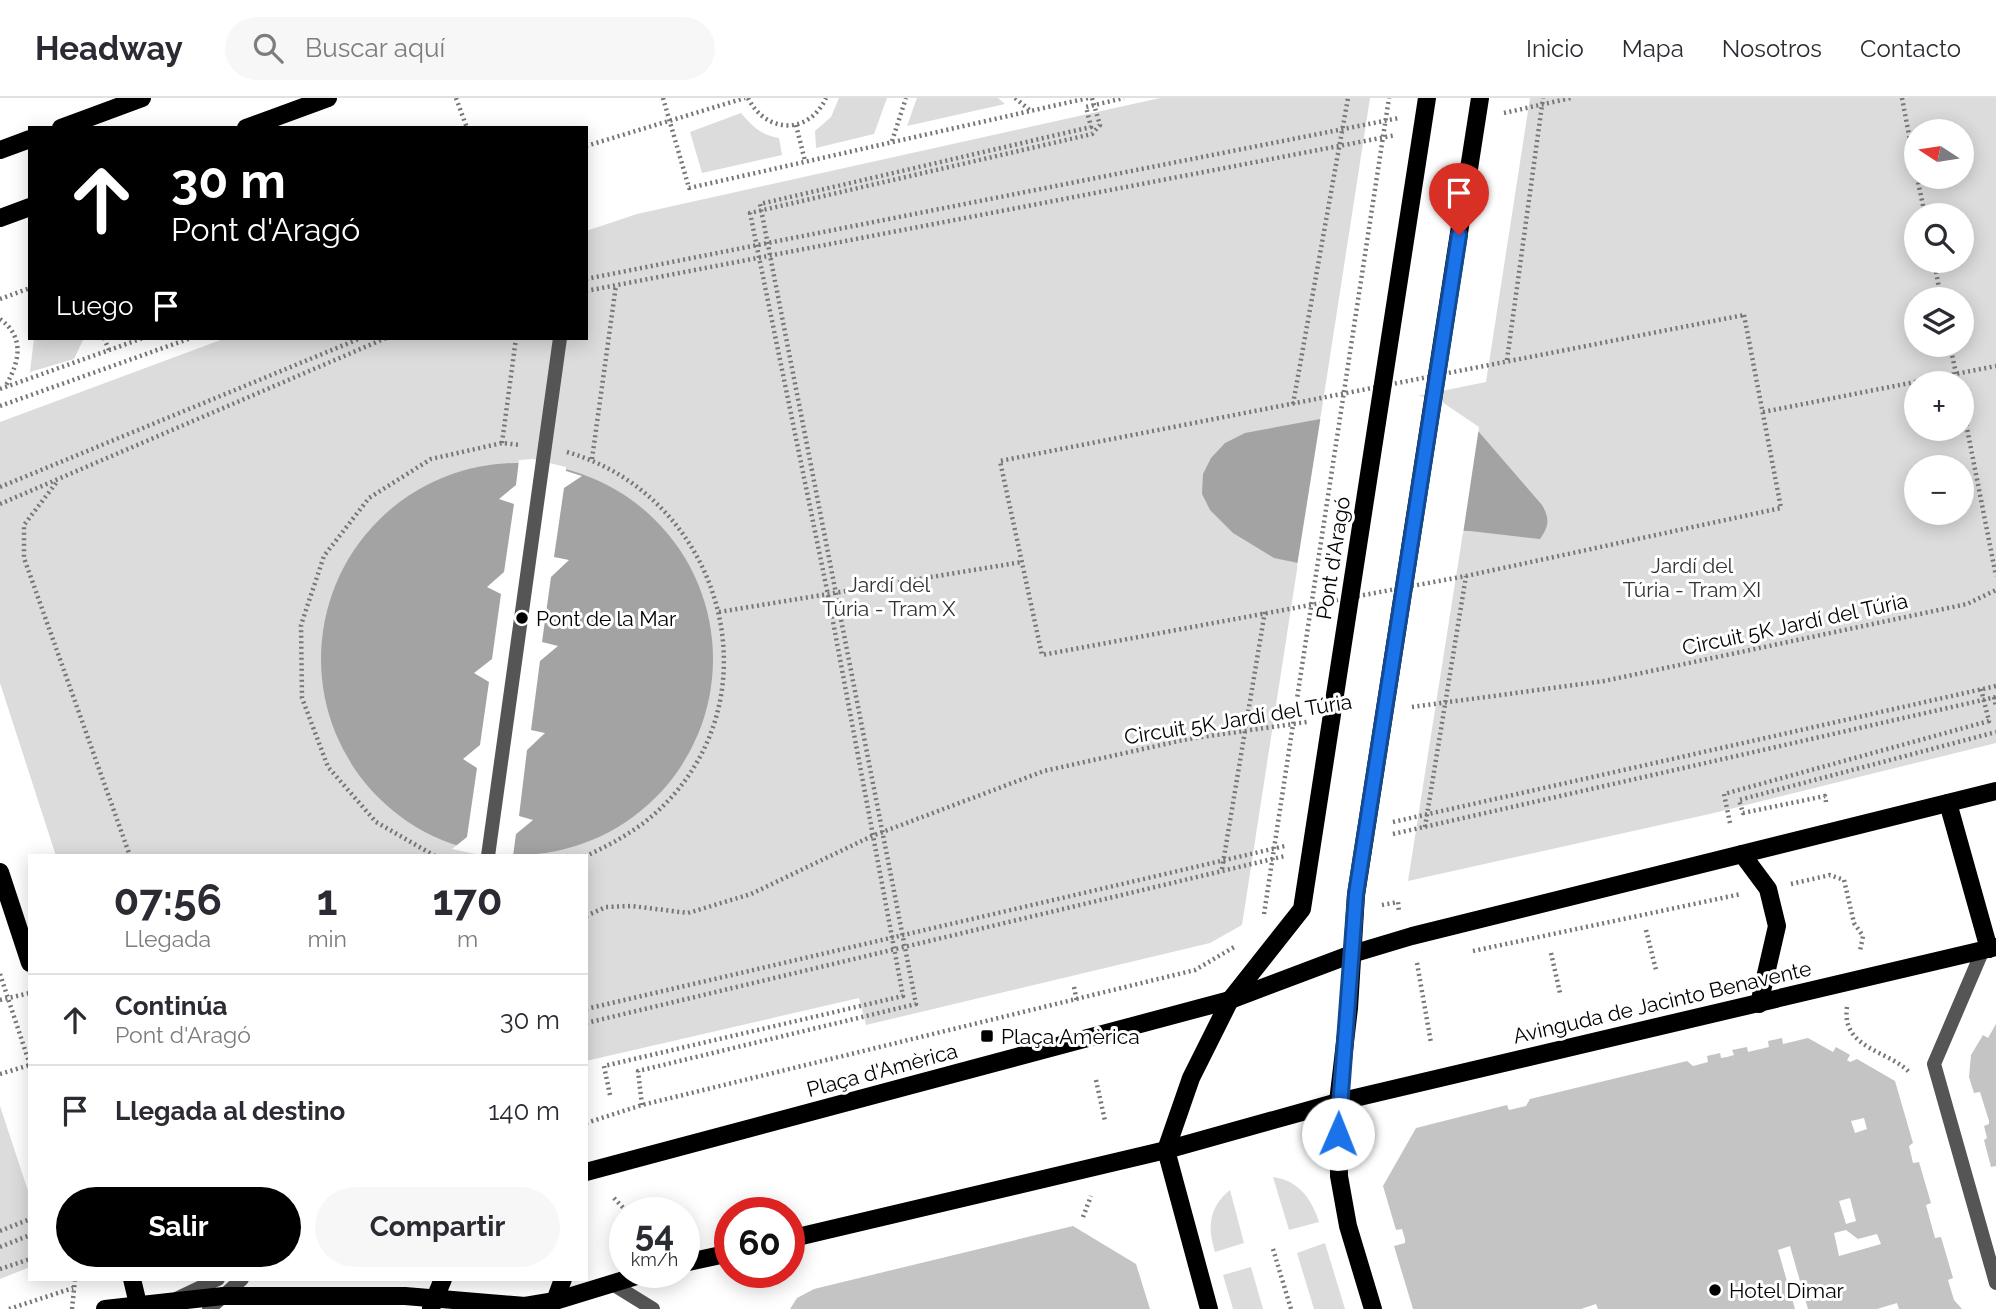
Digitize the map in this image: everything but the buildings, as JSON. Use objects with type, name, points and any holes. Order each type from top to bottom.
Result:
[{"type":"main road","points":[[66,126],[142,98]]},
{"type":"main road","points":[[251,126],[328,98]]},
{"type":"main road","name":"Pont d'Aragó","points":[[1230,1000],[1302,909],[1427,98]]},
{"type":"main road","points":[[1373,1309],[1348,1226],[1339,1176],[1338,1102],[1356,894],[1480,98]]},
{"type":"main road","points":[[0,150],[28,140]]},
{"type":"main road","points":[[0,218],[28,208]]},
{"type":"main road","points":[[1352,954],[1996,791]]},
{"type":"main road","points":[[1948,803],[1989,949]]},
{"type":"main road","points":[[1742,855],[1768,888],[1777,926],[1759,1004]]},
{"type":"main road","points":[[0,872],[28,957]]},
{"type":"main road","name":"Avinguda de Jacinto Benavente","points":[[1338,1102],[1989,949]]},
{"type":"main road","name":"Plaça d'Amèrica","points":[[588,1171],[1230,1000],[1352,954]]},
{"type":"main road","points":[[1209,1309],[1166,1150],[1191,1078],[1230,1000]]},
{"type":"main road","points":[[805,1235],[1166,1150],[1338,1102]]},
{"type":"main road","points":[[132,1281],[138,1304]]},
{"type":"main road","points":[[433,1305],[442,1281]]},
{"type":"main road","points":[[554,1305],[562,1281]]},
{"type":"main road","points":[[105,1309],[138,1304],[168,1304],[220,1287],[405,1296],[433,1305],[554,1305],[609,1284]]},
{"type":"street","points":[[488,854],[560,340]]},
{"type":"street","points":[[1989,949],[1934,1064],[1996,1283]]},
{"type":"street","points":[[209,1309],[220,1287],[237,1281]]},
{"type":"street","points":[[619,1288],[653,1309]]},
{"type":"path","points":[[456,98],[467,126]]},
{"type":"path","points":[[610,1095],[604,1066],[903,996],[892,949],[828,595],[750,213],[1093,134],[1100,125],[1095,105],[1090,98],[689,188],[663,98]]},
{"type":"path","points":[[588,145],[747,98],[762,118],[774,125],[796,125],[811,119],[826,98]]},
{"type":"path","points":[[891,142],[906,98]]},
{"type":"path","points":[[1015,98],[1031,111]]},
{"type":"path","points":[[642,1105],[638,1072],[916,1004],[760,204],[1091,127],[1086,107],[1124,98]]},
{"type":"path","points":[[1293,404],[1348,98]]},
{"type":"path","points":[[1263,919],[1389,98]]},
{"type":"path","points":[[1492,116],[1542,101],[1571,98]]},
{"type":"path","points":[[1902,98],[1906,119]]},
{"type":"path","points":[[1507,360],[1542,101]]},
{"type":"path","points":[[588,279],[1411,116]]},
{"type":"path","points":[[796,125],[805,161]]},
{"type":"path","points":[[588,291],[769,258],[1404,134]]},
{"type":"path","points":[[592,459],[615,285]]},
{"type":"path","points":[[0,299],[28,289]]},
{"type":"path","points":[[719,612],[1022,562],[1000,461],[1744,315],[1781,508]]},
{"type":"path","points":[[0,319],[12,328],[18,345],[17,366],[3,388]]},
{"type":"path","points":[[105,340],[109,350]]},
{"type":"path","points":[[3,388],[137,340]]},
{"type":"path","points":[[0,406],[185,340]]},
{"type":"path","points":[[0,487],[356,340]]},
{"type":"path","points":[[0,505],[381,340]]},
{"type":"path","points":[[502,443],[516,340]]},
{"type":"path","points":[[1971,371],[1996,366]]},
{"type":"path","points":[[1763,412],[1904,384]]},
{"type":"path","points":[[1970,441],[1996,576]]},
{"type":"path","points":[[432,854],[376,822],[328,767],[302,698],[301,625],[324,556],[369,498],[431,459],[502,443],[525,445]]},
{"type":"path","points":[[559,450],[592,459],[637,484],[674,520],[702,563],[719,612],[724,663],[716,714],[697,761],[667,803],[628,836],[588,855]]},
{"type":"path","points":[[57,482],[24,525],[23,558],[129,854]]},
{"type":"path","points":[[1425,827],[1466,576]]},
{"type":"path","name":"Circuit 5K Jardí del Túria","points":[[1405,708],[1604,681],[1967,604],[1996,590]]},
{"type":"path","points":[[1222,870],[1265,611]]},
{"type":"path","points":[[1730,823],[1724,794],[1989,721],[1981,689]]},
{"type":"path","points":[[1384,836],[1984,699],[1995,697],[1996,707]]},
{"type":"path","name":"Circuit 5K Jardí del Túria","points":[[588,915],[606,907],[632,906],[688,913],[751,894],[872,836],[1044,771],[1188,738],[1312,721]]},
{"type":"path","points":[[1826,802],[1825,796],[1743,813],[1740,800],[1996,732]]},
{"type":"path","points":[[588,1023],[1289,855]]},
{"type":"path","points":[[1830,875],[1844,880],[1854,923],[1863,936]]},
{"type":"path","points":[[1471,952],[1713,900]]},
{"type":"path","points":[[1646,930],[1656,970]]},
{"type":"path","points":[[588,1122],[642,1105],[1195,970],[1239,945]]},
{"type":"path","points":[[1551,953],[1560,993]]},
{"type":"path","points":[[1430,960],[1417,963],[1431,1043]]},
{"type":"path","points":[[0,974],[28,1059]]},
{"type":"path","points":[[1074,987],[1077,1000]]},
{"type":"path","points":[[0,1000],[28,993]]},
{"type":"path","points":[[1846,1012],[1850,1032],[1856,1040],[1910,1071],[1914,1084]]},
{"type":"path","points":[[0,1074],[28,1066]]},
{"type":"path","points":[[1096,1080],[1105,1121]]},
{"type":"path","points":[[1083,1217],[1091,1196]]},
{"type":"path","points":[[0,1231],[28,1220]]},
{"type":"path","points":[[0,1247],[28,1236]]},
{"type":"path","points":[[1273,1249],[1291,1309]]},
{"type":"path","points":[[0,1269],[28,1260]]},
{"type":"path","points":[[72,1309],[75,1281]]},
{"type":"path","points":[[9,1309],[73,1288]]},
{"type":"green space","points":[[839,98],[887,98],[874,134],[816,148],[815,131],[831,117]]},
{"type":"green space","points":[[917,98],[998,98],[1005,104],[907,126]]},
{"type":"green space","name":"Jardí del Túria - Tram X","points":[[1160,98],[1370,98],[1242,925],[1210,943],[866,1025],[859,998],[588,1061],[588,854],[55,854],[0,683],[0,422],[221,340],[588,340],[588,230],[637,214]]},
{"type":"green space","name":"Jardí del Túria - Tram XI","points":[[1530,98],[1996,98],[1996,743],[1714,813],[1408,881],[1479,431],[1412,397],[1486,382]]},
{"type":"green space","points":[[741,113],[757,129],[779,138],[782,155],[702,173],[690,132]]},
{"type":"green space","points":[[34,340],[83,340],[74,359],[30,372]]},
{"type":"green space","points":[[0,1106],[28,1191],[28,1268],[0,1279]]},
{"type":"green space","points":[[1273,1177],[1290,1182],[1303,1192],[1319,1222],[1289,1230]]},
{"type":"green space","points":[[1230,1190],[1244,1243],[1215,1252],[1211,1234],[1212,1218],[1218,1203]]},
{"type":"green space","points":[[1325,1243],[1345,1309],[1314,1309],[1297,1253]]},
{"type":"green space","points":[[1251,1267],[1263,1309],[1233,1309],[1223,1275]]},
{"type":"shaded area","points":[[1342,415],[1472,424],[1542,505],[1547,526],[1540,539],[1470,531],[1375,529],[1298,563],[1274,558],[1233,533],[1210,510],[1202,494],[1203,474],[1211,458],[1225,443],[1245,433]]},
{"type":"shaded area","points":[[498,464],[536,464],[574,472],[609,486],[641,508],[668,535],[690,567],[704,602],[712,640],[712,678],[704,716],[690,751],[668,783],[641,810],[609,832],[574,846],[536,854],[498,854],[460,846],[425,832],[393,810],[366,783],[344,751],[330,716],[322,678],[322,640],[330,602],[344,567],[366,535],[393,508],[425,486],[460,472]]},
{"type":"pier","points":[[1411,394],[1439,400],[1479,427],[1463,534],[1364,534],[1330,556],[1297,566],[1321,415]]},
{"type":"pier","name":"Pont de la Mar","points":[[533,459],[566,467],[566,471],[582,476],[564,488],[554,557],[569,560],[551,577],[542,642],[558,646],[540,661],[531,730],[545,733],[527,750],[519,816],[533,820],[516,834],[513,854],[476,854],[452,849],[467,837],[477,768],[463,759],[480,745],[489,682],[474,673],[492,659],[501,594],[487,587],[504,572],[514,504],[499,499],[516,485],[519,460]]},
{"type":"place","name":"Pont de la Mar","points":[[522,618]]},
{"type":"place","name":"Plaça Amèrica","points":[[987,1036]]},
{"type":"place","name":"Hotel Dimar","points":[[1715,1290]]},
{"type":"route","points":[[1338,1134],[1338,1102],[1349,1008],[1356,894],[1459,235]]}]
